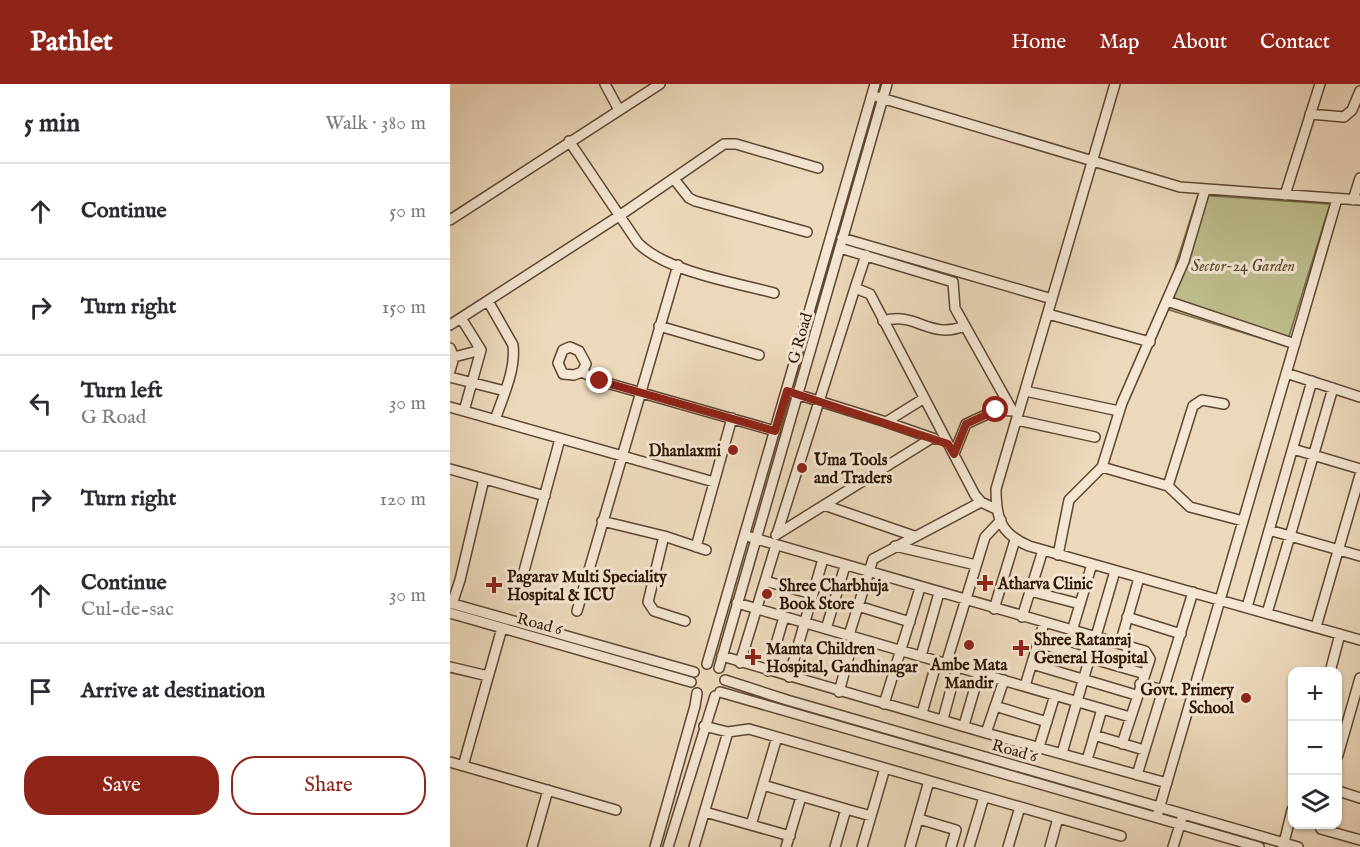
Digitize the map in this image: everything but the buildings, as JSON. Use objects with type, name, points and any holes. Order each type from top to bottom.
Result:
[{"type":"street","points":[[605,84],[619,110]]},
{"type":"street","points":[[450,220],[660,84]]},
{"type":"street","name":"G Road","points":[[707,664],[875,84]]},
{"type":"street","name":"G Road","points":[[719,668],[737,603],[760,540],[798,394],[887,84]]},
{"type":"street","points":[[1114,84],[996,489],[996,509],[1000,520],[1011,539],[1043,550],[1360,640]]},
{"type":"street","points":[[1286,195],[1317,84]]},
{"type":"street","points":[[1310,114],[1344,117],[1352,110],[1360,91]]},
{"type":"street","points":[[872,95],[1161,183],[1205,190],[1357,200],[1360,178]]},
{"type":"street","points":[[569,141],[638,243],[649,253],[678,265],[774,293]]},
{"type":"street","points":[[450,325],[730,143],[818,168]]},
{"type":"street","points":[[674,179],[689,198],[695,201],[807,232]]},
{"type":"street","points":[[1058,555],[1069,500],[1102,467],[1119,411],[1184,261],[1205,190]]},
{"type":"street","points":[[1158,812],[1337,199]]},
{"type":"street","points":[[841,243],[1052,299]]},
{"type":"street","points":[[841,243],[866,255],[950,280],[955,286],[953,303],[964,326],[1016,414]]},
{"type":"street","points":[[777,534],[866,255]]},
{"type":"street","points":[[577,611],[678,265]]},
{"type":"street","points":[[855,288],[867,291],[923,399],[981,502],[996,509]]},
{"type":"street","points":[[488,301],[513,345],[513,364],[495,420]]},
{"type":"street","points":[[1167,301],[1295,344]]},
{"type":"street","points":[[1048,314],[1150,342]]},
{"type":"street","points":[[460,318],[481,350],[464,411]]},
{"type":"street","points":[[883,321],[904,318],[941,332],[964,326]]},
{"type":"street","points":[[659,326],[759,354]]},
{"type":"street","points":[[450,371],[452,353],[481,350]]},
{"type":"street","points":[[582,372],[600,381],[775,431]]},
{"type":"street","points":[[1286,373],[1360,397]]},
{"type":"street","points":[[450,377],[505,391]]},
{"type":"street","points":[[1247,607],[1312,381]]},
{"type":"street","points":[[1267,613],[1333,388]]},
{"type":"street","points":[[787,391],[948,444]]},
{"type":"street","points":[[1025,391],[1119,411]]},
{"type":"street","points":[[886,422],[923,399]]},
{"type":"street","points":[[1168,486],[1193,406],[1202,400],[1224,404]]},
{"type":"street","points":[[450,407],[714,482]]},
{"type":"street","points":[[954,454],[966,424],[996,410],[1095,437]]},
{"type":"street","points":[[696,547],[732,418]]},
{"type":"street","points":[[760,540],[777,534],[932,438]]},
{"type":"street","points":[[521,582],[561,439]]},
{"type":"street","points":[[1293,449],[1360,469]]},
{"type":"street","points":[[1102,467],[1168,486],[1190,507],[1243,521]]},
{"type":"street","points":[[450,470],[545,496]]},
{"type":"street","points":[[1316,627],[1360,476]]},
{"type":"street","points":[[451,607],[460,580],[484,479]]},
{"type":"street","points":[[839,692],[858,606],[873,559],[981,502]]},
{"type":"street","points":[[824,505],[915,536]]},
{"type":"street","points":[[922,713],[965,601],[985,537],[1000,520]]},
{"type":"street","points":[[602,521],[664,536],[706,550]]},
{"type":"street","points":[[1269,530],[1360,556]]},
{"type":"street","points":[[664,536],[648,602],[654,611],[685,621]]},
{"type":"street","points":[[745,536],[1120,644],[1149,655],[1150,659],[1136,695],[1122,744]]},
{"type":"street","points":[[994,609],[1015,540]]},
{"type":"street","points":[[740,663],[776,545]]},
{"type":"street","points":[[895,546],[976,565]]},
{"type":"street","points":[[1022,617],[1043,550]]},
{"type":"street","points":[[789,677],[823,559]]},
{"type":"street","points":[[1072,631],[1092,564]]},
{"type":"street","points":[[826,629],[845,566]]},
{"type":"street","points":[[1062,753],[1086,680],[1115,571]]},
{"type":"street","points":[[1120,644],[1139,578]]},
{"type":"street","points":[[765,581],[812,594]]},
{"type":"street","points":[[884,704],[920,588]]},
{"type":"street","points":[[1030,591],[1080,604]]},
{"type":"street","points":[[1137,775],[1193,592]]},
{"type":"street","points":[[921,656],[939,593]]},
{"type":"street","points":[[737,603],[1130,717]]},
{"type":"street","points":[[858,606],[910,622]]},
{"type":"street","name":"Road 6","points":[[451,607],[502,628],[692,677]]},
{"type":"street","name":"Road 6","points":[[451,607],[692,677]]},
{"type":"street","points":[[768,671],[784,617]]},
{"type":"street","points":[[1127,617],[1181,633]]},
{"type":"street","points":[[1025,686],[1044,623]]},
{"type":"street","points":[[463,766],[502,628]]},
{"type":"street","points":[[1331,667],[1340,634]]},
{"type":"street","points":[[1038,643],[1145,674]]},
{"type":"street","points":[[722,656],[839,692],[964,725],[986,734],[1167,783]]},
{"type":"street","points":[[655,847],[697,693],[692,677],[707,664],[719,668],[725,680],[704,726],[668,847]]},
{"type":"street","points":[[1032,664],[1136,695]]},
{"type":"street","points":[[450,667],[488,676]]},
{"type":"street","points":[[943,719],[957,667]]},
{"type":"street","points":[[964,725],[979,674]]},
{"type":"street","points":[[1342,743],[1358,696],[1360,678]]},
{"type":"street","name":"Road 6","points":[[725,680],[1158,812]]},
{"type":"street","points":[[986,734],[1005,680]]},
{"type":"street","points":[[1140,684],[1163,690]]},
{"type":"street","points":[[697,693],[702,697],[718,694]]},
{"type":"street","name":"Road 6","points":[[718,694],[1283,845],[1298,847]]},
{"type":"street","points":[[1039,747],[1055,695]]},
{"type":"street","points":[[995,706],[1047,722]]},
{"type":"street","points":[[1087,760],[1102,709]]},
{"type":"street","points":[[704,726],[728,732],[749,729],[1121,836]]},
{"type":"street","points":[[694,847],[728,732]]},
{"type":"street","points":[[1094,735],[1144,750]]},
{"type":"street","points":[[751,825],[777,737]]},
{"type":"street","points":[[450,762],[616,810]]},
{"type":"street","points":[[862,847],[885,768]]},
{"type":"street","points":[[910,847],[930,781]]},
{"type":"street","points":[[763,785],[871,816]]},
{"type":"street","points":[[532,847],[548,790]]},
{"type":"street","points":[[1342,792],[1360,798]]},
{"type":"street","points":[[786,847],[801,796]]},
{"type":"street","points":[[969,847],[984,797]]},
{"type":"street","points":[[1008,847],[1020,807]]},
{"type":"street","points":[[835,847],[846,809]]},
{"type":"street","points":[[705,812],[790,836]]},
{"type":"street","points":[[1050,847],[1058,818]]},
{"type":"street","points":[[1173,847],[1182,818]]},
{"type":"street","name":"Road 6","points":[[1182,818],[1259,847]]},
{"type":"street","points":[[919,819],[973,834]]},
{"type":"street","points":[[1283,845],[1288,828]]},
{"type":"street","points":[[1322,829],[1360,840]]},
{"type":"street","points":[[951,847],[956,830]]},
{"type":"green space","name":"Sector-24 Garden","points":[[1198,195],[1330,204],[1286,346],[1166,309],[1176,264]]},
{"type":"place","name":"Dhanlaxmi","points":[[733,450]]},
{"type":"place","name":"Uma Tools and Traders","points":[[802,468]]},
{"type":"place","name":"Atharva Clinic","points":[[985,583]]},
{"type":"place","name":"Pagarav Multi Speciality Hospital & ICU","points":[[494,585]]},
{"type":"place","name":"Shree Charbhuja Book Store","points":[[767,594]]},
{"type":"place","name":"Ambe Mata Mandir","points":[[969,645]]},
{"type":"place","name":"Shree Ratanraj General Hospital","points":[[1021,648]]},
{"type":"place","name":"Mamta Children Hospital, Gandhinagar","points":[[753,657]]},
{"type":"place","name":"Govt. Primery School","points":[[1246,698]]},
{"type":"route","points":[[600,381],[775,431],[787,391],[948,444],[954,454],[966,424],[996,410]]}]
